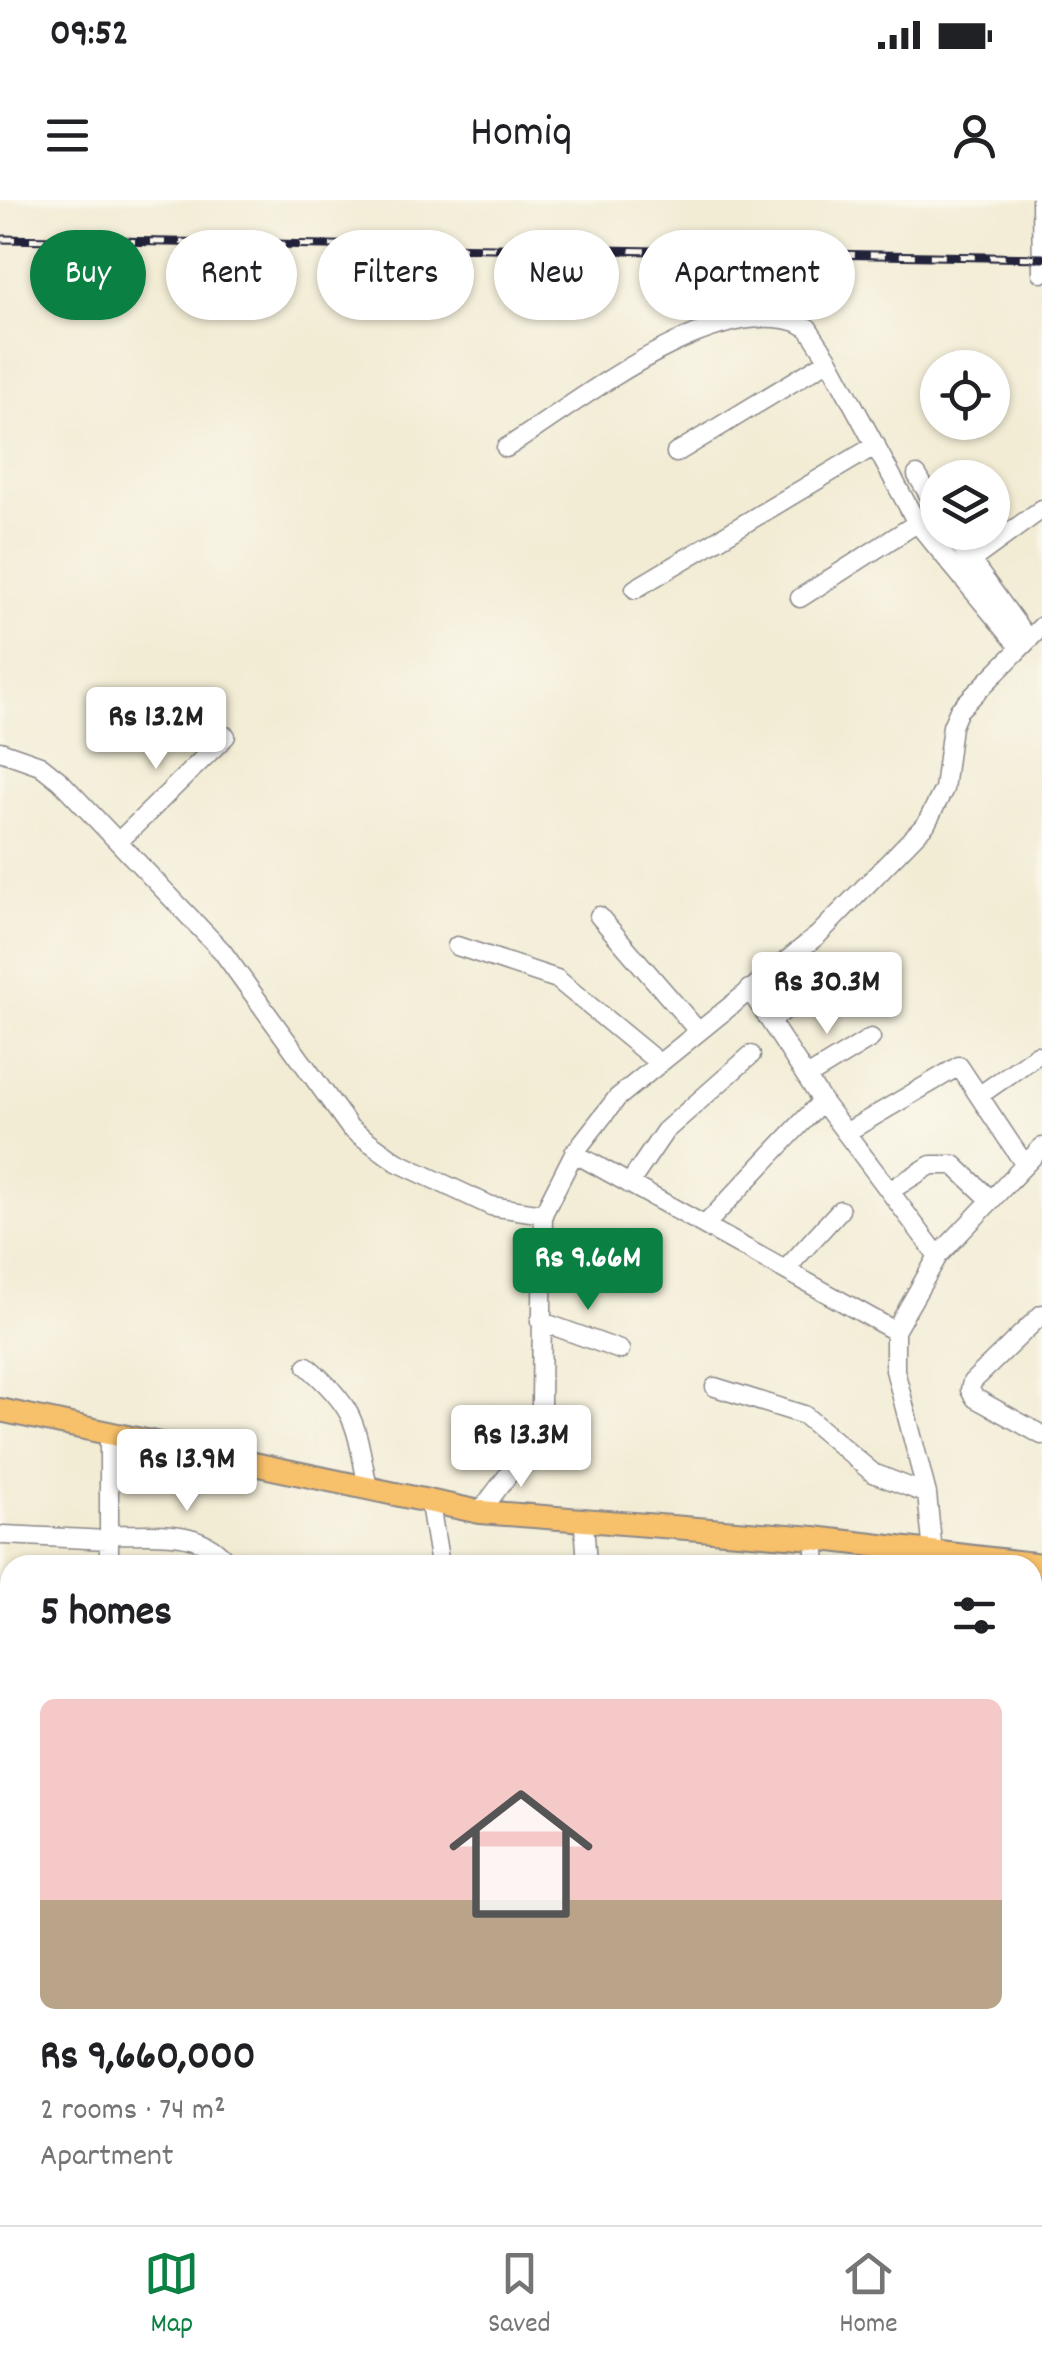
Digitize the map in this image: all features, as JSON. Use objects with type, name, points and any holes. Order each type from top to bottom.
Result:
[{"type":"main road","points":[[0,1410],[480,1512],[814,1538],[951,1555]]},
{"type":"street","points":[[1041,200],[1042,273]]},
{"type":"street","points":[[506,448],[678,340],[712,324],[797,322],[808,328],[829,360],[917,522],[1029,636]]},
{"type":"street","points":[[676,453],[829,360]]},
{"type":"street","points":[[635,589],[876,445]]},
{"type":"street","points":[[918,475],[920,478]]},
{"type":"street","points":[[969,562],[1042,509]]},
{"type":"street","points":[[800,598],[917,522]]},
{"type":"street","points":[[961,550],[1029,636]]},
{"type":"street","points":[[480,1512],[536,1438],[541,1404],[543,1214],[574,1153],[617,1098],[818,935],[926,824],[944,789],[952,726],[958,710],[1029,636]]},
{"type":"street","points":[[118,842],[226,736]]},
{"type":"street","points":[[0,751],[40,765],[222,950],[350,1128],[397,1162],[492,1206],[543,1214]]},
{"type":"street","points":[[599,916],[698,1031]]},
{"type":"street","points":[[456,946],[557,979],[659,1063]]},
{"type":"street","points":[[770,1021],[846,965]]},
{"type":"street","points":[[750,988],[822,1100],[938,1256]]},
{"type":"street","points":[[807,1077],[871,1038]]},
{"type":"street","points":[[629,1184],[665,1130],[752,1055]]},
{"type":"street","points":[[980,1094],[1037,1056]]},
{"type":"street","points":[[847,1132],[954,1066],[964,1070],[1025,1165]]},
{"type":"street","points":[[706,1224],[822,1100]]},
{"type":"street","points":[[933,1553],[927,1494],[895,1370],[896,1331],[938,1256],[1042,1147]]},
{"type":"street","points":[[574,1153],[896,1331]]},
{"type":"street","points":[[891,1190],[931,1165],[954,1165],[991,1200]]},
{"type":"street","points":[[786,1269],[840,1210]]},
{"type":"street","points":[[1041,1432],[974,1398],[970,1390],[972,1382],[1042,1314]]},
{"type":"street","points":[[540,1321],[620,1350]]},
{"type":"street","points":[[308,1366],[340,1396],[353,1415],[368,1488]]},
{"type":"street","points":[[715,1387],[804,1415],[873,1473],[927,1494]]},
{"type":"street","points":[[108,1555],[109,1435]]},
{"type":"street","points":[[430,1504],[438,1555]]},
{"type":"street","points":[[584,1522],[586,1555]]},
{"type":"street","points":[[4,1535],[198,1538],[217,1547],[222,1555]]},
{"type":"street","points":[[814,1538],[815,1555]]},
{"type":"railway","points":[[0,239],[1042,258]]}]
